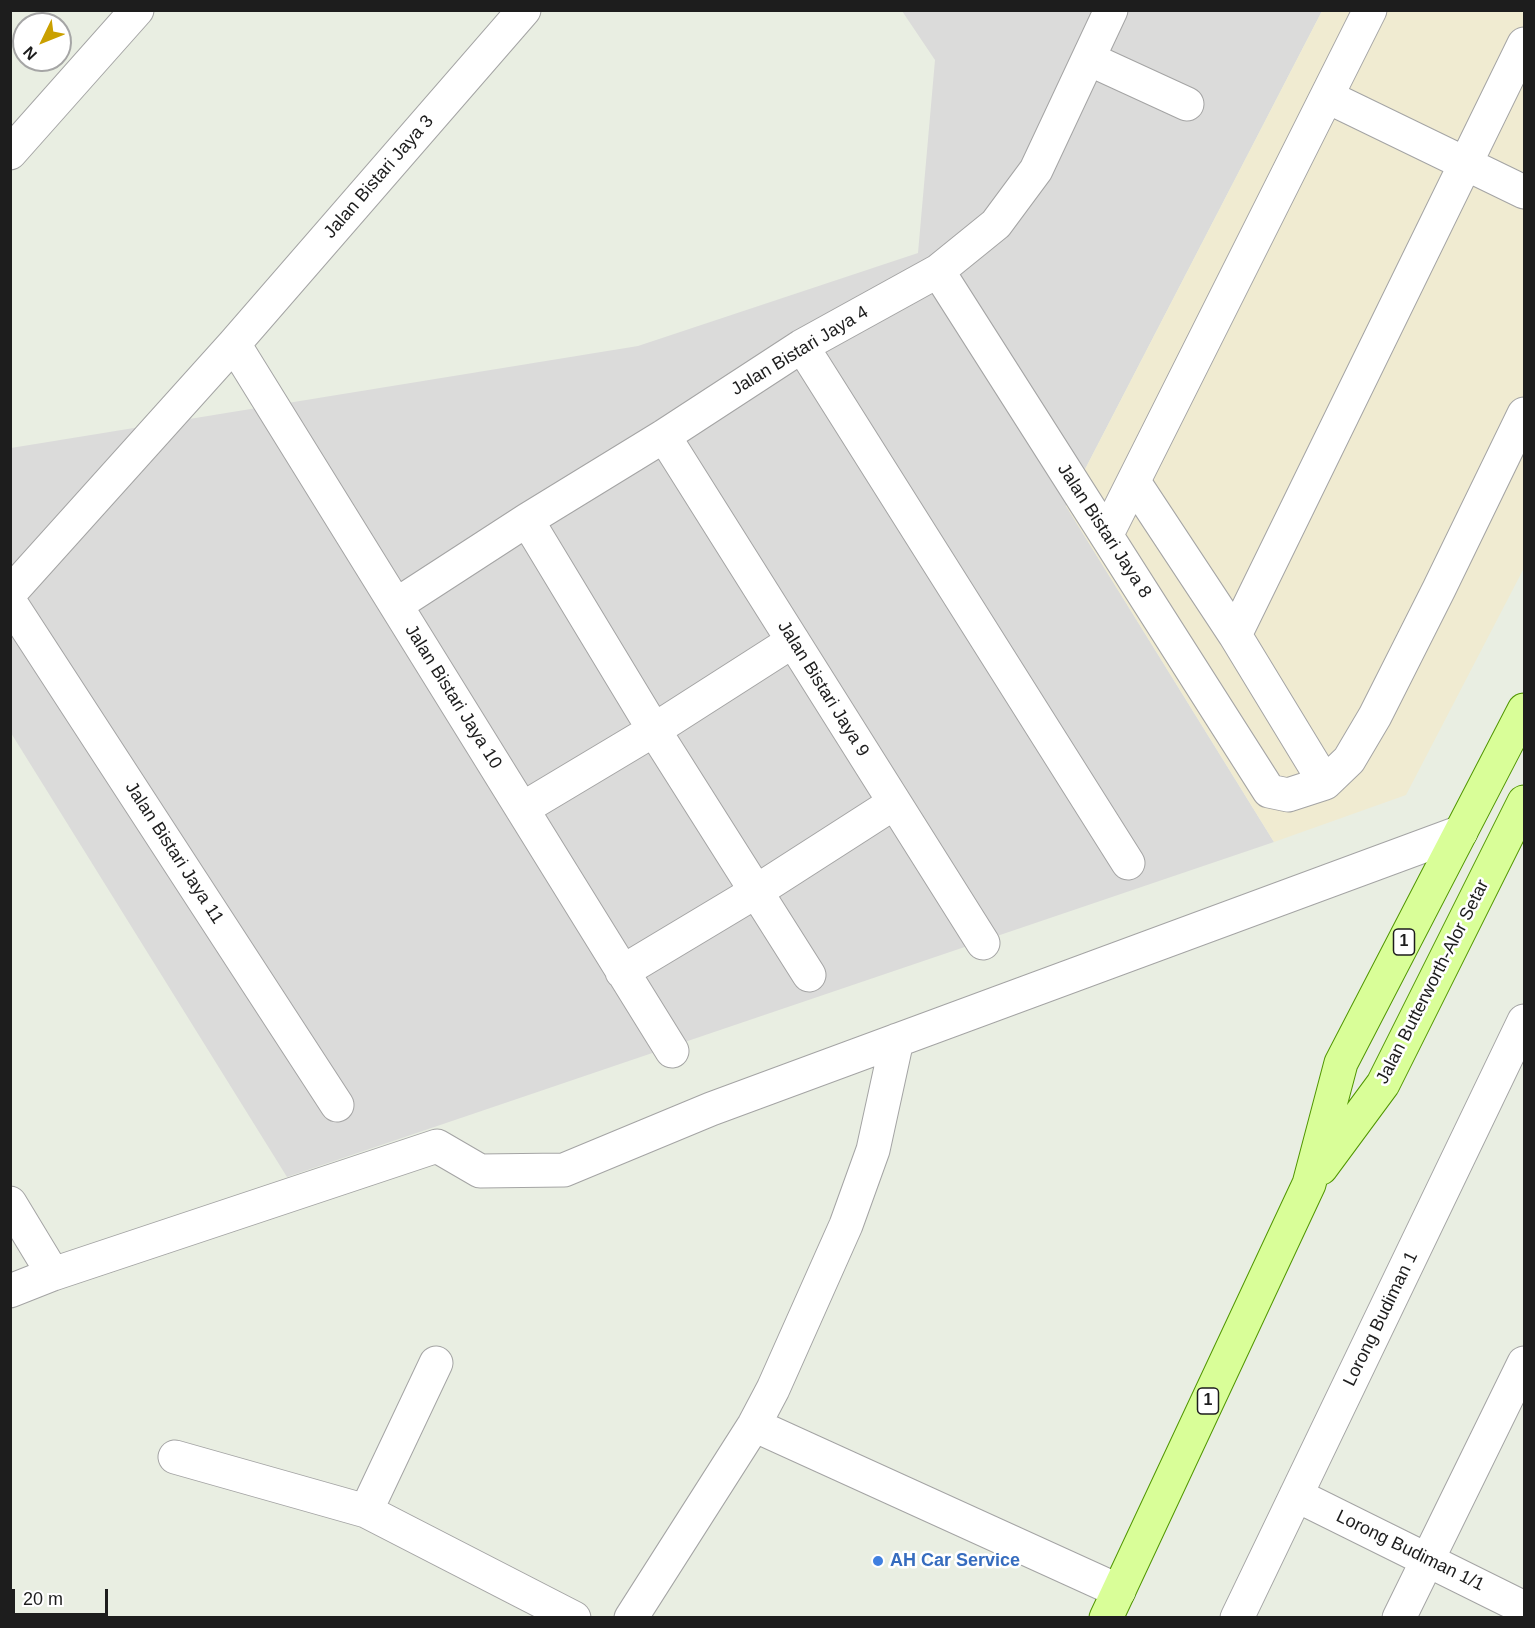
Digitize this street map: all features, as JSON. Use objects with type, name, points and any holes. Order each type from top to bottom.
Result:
[{"type":"main road","name":"Jalan Butterworth-Alor Setar","points":[[1112,1604],[1309,1184],[1341,1063],[1524,710]]},
{"type":"main road","name":"Jalan Butterworth-Alor Setar","points":[[1309,1184],[1383,1084],[1522,812]]},
{"type":"street","points":[[10,153],[137,10]]},
{"type":"street","name":"Jalan Bistari Jaya 3","points":[[10,593],[234,344],[524,10]]},
{"type":"street","name":"Jalan Bistari Jaya 4","points":[[396,605],[802,346],[938,271],[996,224],[1036,170],[1111,10]]},
{"type":"street","points":[[1107,534],[1370,10]]},
{"type":"street","points":[[1235,635],[1524,44]]},
{"type":"street","points":[[1089,59],[1187,104]]},
{"type":"street","points":[[1328,97],[1524,192]]},
{"type":"street","name":"Jalan Bistari Jaya 8","points":[[938,271],[1269,791],[1288,795],[1325,783]]},
{"type":"street","name":"Jalan Bistari Jaya 10","points":[[234,344],[672,1051]]},
{"type":"street","points":[[802,346],[1128,863]]},
{"type":"street","points":[[1134,482],[1235,635],[1325,783],[1349,760],[1375,716],[1524,414]]},
{"type":"street","name":"Jalan Bistari Jaya 9","points":[[664,436],[983,943]]},
{"type":"street","points":[[527,520],[654,730],[809,975]]},
{"type":"street","name":"Jalan Bistari Jaya 11","points":[[10,602],[337,1105]]},
{"type":"street","points":[[522,809],[654,730],[793,642]]},
{"type":"street","points":[[622,972],[757,891],[894,802]]},
{"type":"street","points":[[10,1291],[53,1274],[437,1146],[480,1171],[564,1170],[711,1109],[1461,832]]},
{"type":"street","name":"Lorong Budiman 1","points":[[1237,1617],[1523,1026]]},
{"type":"street","points":[[631,1617],[754,1425],[772,1389],[846,1225],[873,1150],[897,1040]]},
{"type":"street","points":[[10,1203],[53,1274]]},
{"type":"street","points":[[366,1510],[436,1363]]},
{"type":"street","points":[[1399,1617],[1524,1363]]},
{"type":"street","points":[[754,1425],[1112,1604]]},
{"type":"street","points":[[175,1456],[366,1510],[574,1617]]},
{"type":"street","name":"Lorong Budiman 1/1","points":[[1296,1495],[1524,1608]]},
{"type":"shaded area","points":[[902,11],[1322,11],[1066,506],[1274,842],[287,1177],[11,733],[11,448],[638,346],[918,253],[935,60]]},
{"type":"shaded area","points":[[1322,11],[1524,11],[1524,568],[1406,795],[1274,842],[1066,506]]},
{"type":"place","name":"AH Car Service","points":[[878,1561]]}]
